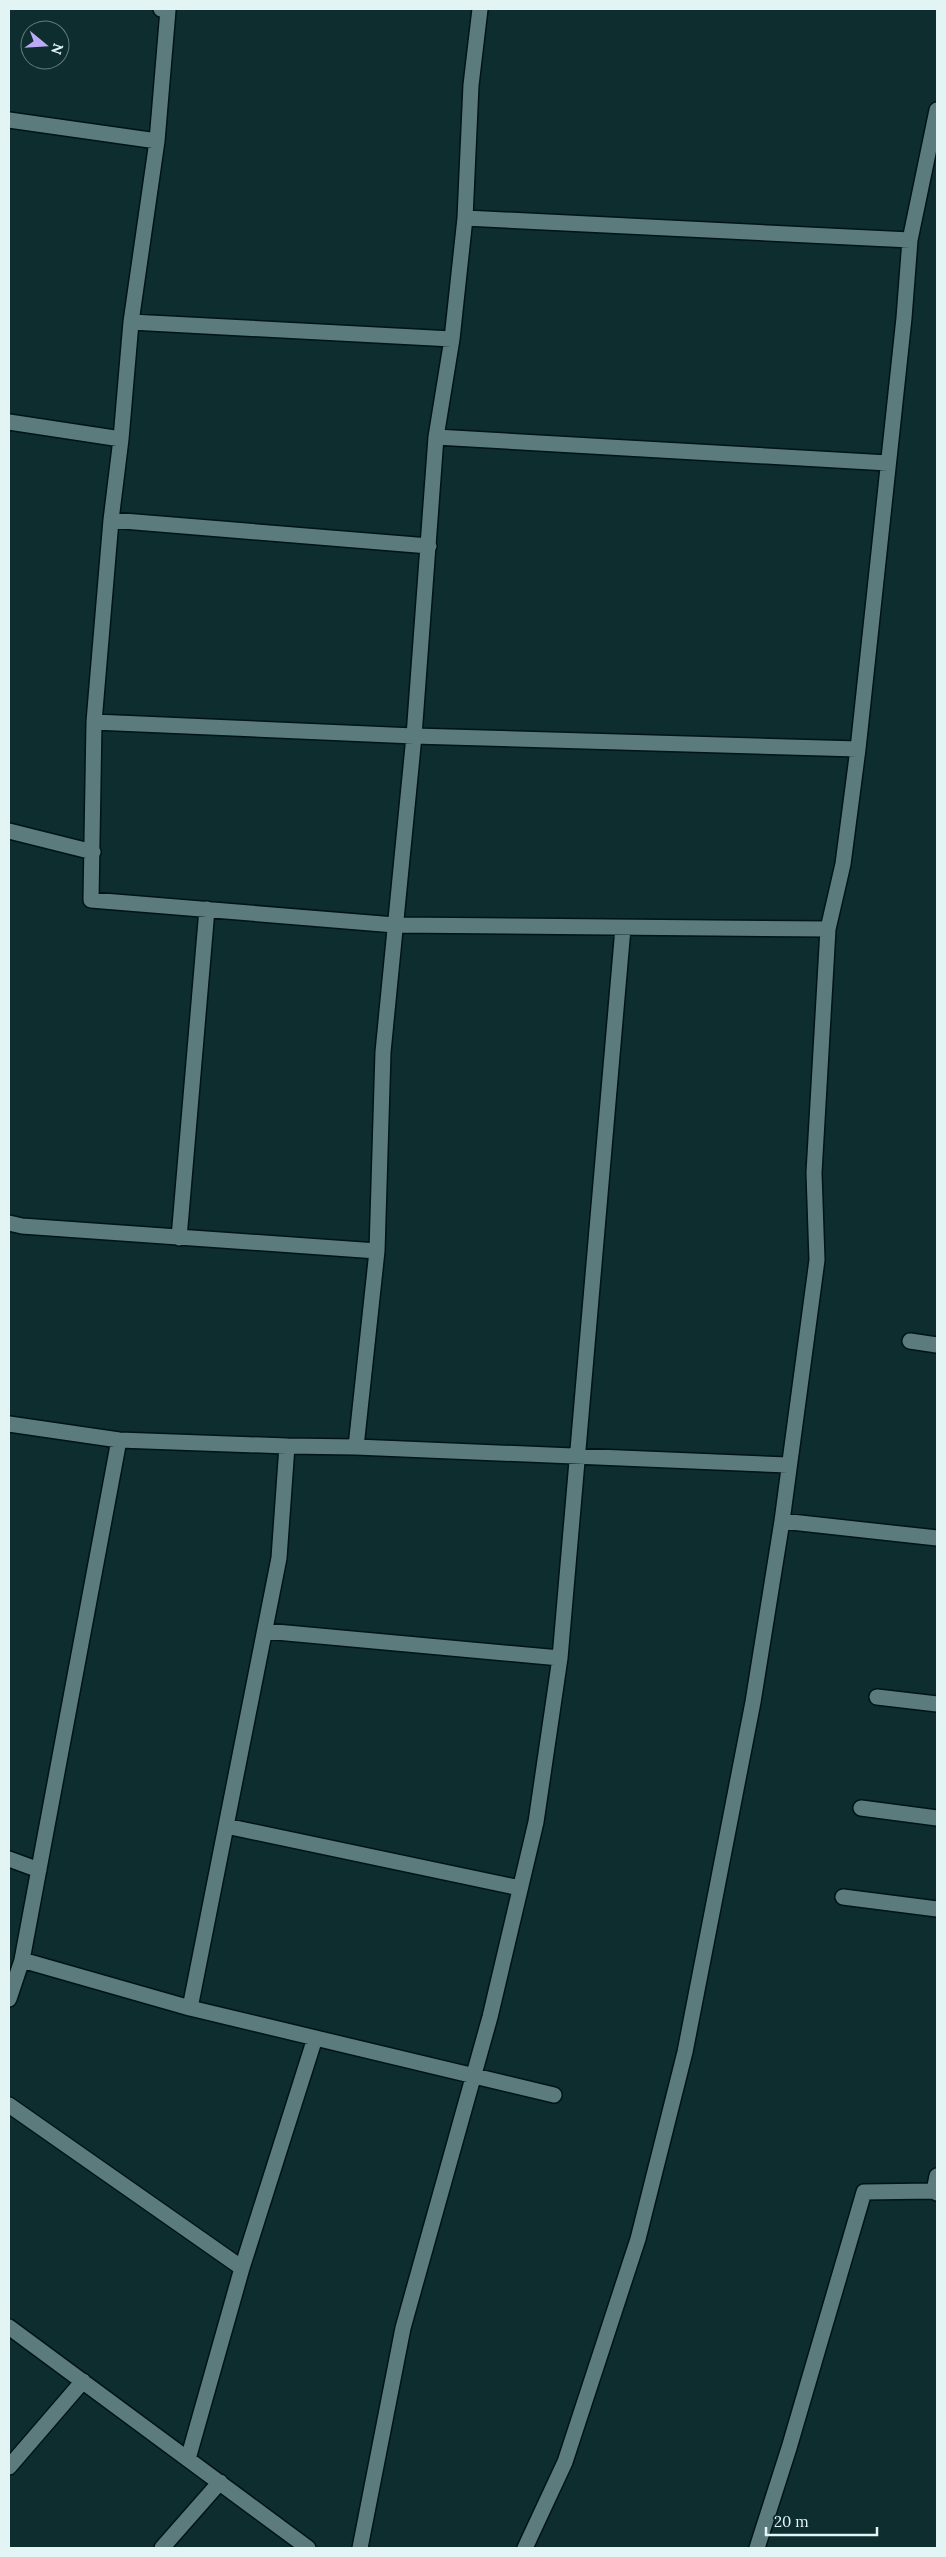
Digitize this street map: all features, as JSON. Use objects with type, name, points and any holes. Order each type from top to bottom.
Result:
[{"type":"street","points":[[166,9],[157,141],[131,322],[121,439],[111,520],[94,722],[91,900],[395,925],[828,929]]},
{"type":"street","points":[[356,1447],[376,1251],[383,1052],[414,736],[436,437],[452,339],[465,218],[470,85],[480,9]]},
{"type":"street","points":[[525,2548],[565,2462],[641,2230],[685,2052],[753,1702],[782,1521],[817,1260],[814,1173],[828,929],[843,864],[858,749],[904,318],[910,240],[937,110]]},
{"type":"street","points":[[9,120],[157,141]]},
{"type":"street","points":[[465,218],[910,240]]},
{"type":"street","points":[[131,322],[452,339]]},
{"type":"street","points":[[9,422],[121,439]]},
{"type":"street","points":[[436,437],[888,463]]},
{"type":"street","points":[[111,520],[429,546]]},
{"type":"street","points":[[94,722],[414,736],[858,749]]},
{"type":"street","points":[[9,831],[93,852]]},
{"type":"street","points":[[179,1238],[207,909]]},
{"type":"street","points":[[360,2548],[403,2328],[473,2075],[536,1822],[560,1658],[624,928]]},
{"type":"street","points":[[9,1223],[22,1226],[179,1238],[376,1251]]},
{"type":"street","points":[[910,1341],[937,1345]]},
{"type":"street","points":[[9,1424],[119,1440],[356,1447],[788,1465]]},
{"type":"street","points":[[9,1999],[22,1960],[119,1440]]},
{"type":"street","points":[[190,2008],[279,1558],[287,1446]]},
{"type":"street","points":[[782,1521],[937,1538]]},
{"type":"street","points":[[265,1631],[560,1658]]},
{"type":"street","points":[[876,1697],[937,1704]]},
{"type":"street","points":[[860,1808],[937,1818]]},
{"type":"street","points":[[226,1826],[520,1888]]},
{"type":"street","points":[[9,1859],[39,1870]]},
{"type":"street","points":[[843,1897],[937,1910]]},
{"type":"street","points":[[22,1960],[190,2008],[554,2095]]},
{"type":"street","points":[[188,2458],[242,2268],[315,2038]]},
{"type":"street","points":[[9,2105],[242,2268]]},
{"type":"street","points":[[757,2548],[789,2448],[864,2192],[936,2192],[937,2176]]},
{"type":"street","points":[[9,2327],[308,2548]]},
{"type":"street","points":[[9,2467],[83,2381]]},
{"type":"street","points":[[162,2548],[220,2482]]}]
